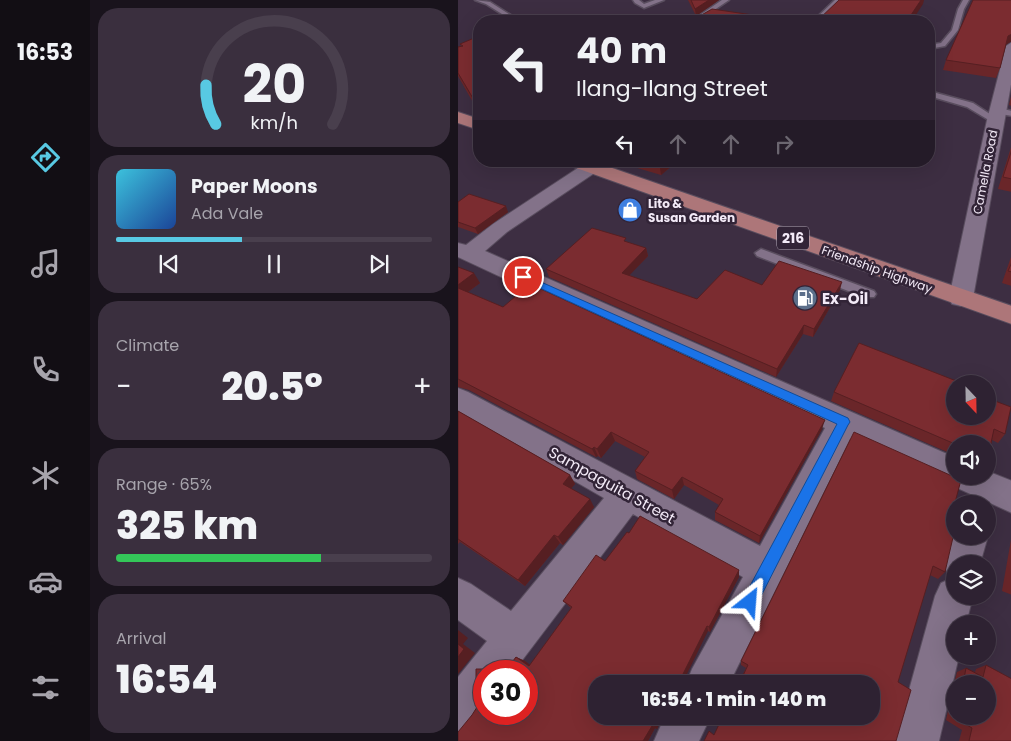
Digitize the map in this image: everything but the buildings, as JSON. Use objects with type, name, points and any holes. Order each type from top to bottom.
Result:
[{"type":"main road","points":[[458,117],[473,123]]},
{"type":"main road","name":"Friendship Highway","points":[[590,167],[1012,315]]},
{"type":"street","name":"Camella Road","points":[[961,298],[1001,115],[1012,46]]},
{"type":"street","points":[[464,252],[500,228],[578,167]]},
{"type":"street","points":[[464,252],[844,422],[978,487]]},
{"type":"street","name":"Sampaguita Street","points":[[458,400],[767,570]]},
{"type":"street","points":[[712,675],[844,422]]},
{"type":"street","points":[[497,660],[628,494]]},
{"type":"street","points":[[458,597],[514,638]]},
{"type":"street","points":[[917,741],[952,605]]},
{"type":"street","points":[[458,711],[473,691]]},
{"type":"street","points":[[676,741],[684,725]]},
{"type":"lane","points":[[478,0],[488,3],[507,15]]},
{"type":"lane","points":[[636,0],[644,6],[661,0]]},
{"type":"lane","points":[[703,15],[726,0]]},
{"type":"lane","points":[[822,15],[838,0]]},
{"type":"lane","points":[[935,46],[943,45],[955,30],[961,9],[966,0]]},
{"type":"lane","points":[[935,95],[1001,115]]},
{"type":"lane","points":[[761,253],[869,294]]},
{"type":"place","name":"Lito & Susan Garden","points":[[630,210]]},
{"type":"place","name":"Ex-Oil","points":[[805,298]]},
{"type":"route","points":[[523,277],[844,422],[750,602]]}]
